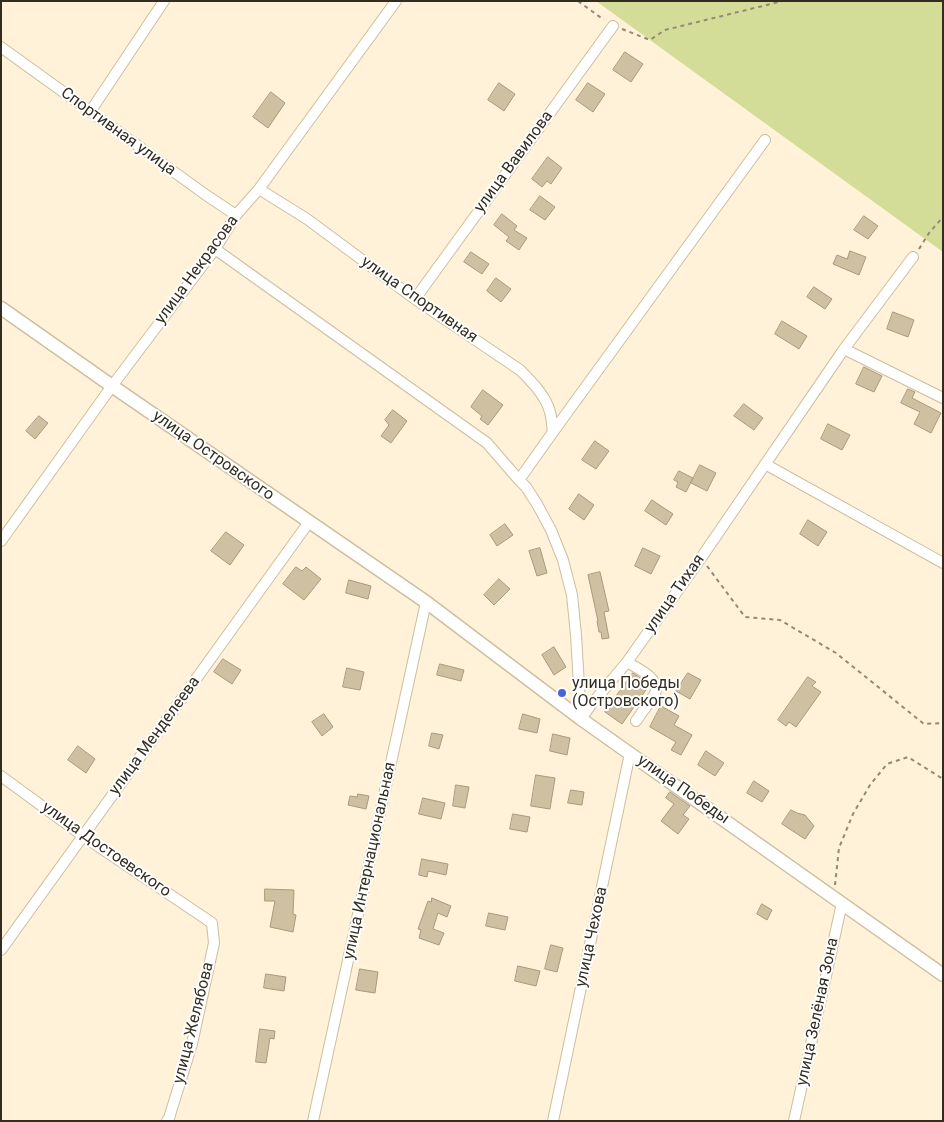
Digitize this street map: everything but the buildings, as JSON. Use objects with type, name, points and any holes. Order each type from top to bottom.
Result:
[{"type":"main road","name":"улица Островского","points":[[1,308],[426,602]]},
{"type":"main road","name":"улица Победы","points":[[426,602],[581,719],[943,975]]},
{"type":"street","points":[[90,112],[164,1]]},
{"type":"street","name":"улица Некрасова","points":[[1,541],[112,386],[215,249],[236,215],[259,189],[396,1]]},
{"type":"street","name":"улица Вавилова","points":[[415,298],[612,26]]},
{"type":"street","name":"Спортивная улица","points":[[1,47],[236,215]]},
{"type":"street","points":[[519,480],[765,140]]},
{"type":"street","name":"улица Спортивная","points":[[259,189],[307,219],[415,298],[520,370],[532,382],[545,401],[550,412],[553,432]]},
{"type":"street","points":[[215,249],[487,443],[526,487],[551,530],[563,560],[572,595],[581,719]]},
{"type":"street","name":"улица Тихая","points":[[581,719],[627,662],[701,558],[844,349],[913,257]]},
{"type":"street","points":[[844,349],[943,398]]},
{"type":"street","points":[[765,464],[943,563]]},
{"type":"street","name":"улица Менделеева","points":[[1,950],[309,522]]},
{"type":"street","name":"улица Интернациональная","points":[[313,1121],[426,602]]},
{"type":"street","points":[[627,662],[653,680],[656,685],[655,694],[636,722]]},
{"type":"street","name":"улица Чехова","points":[[553,1121],[630,753]]},
{"type":"street","name":"улица Достоевского","points":[[1,776],[83,836],[212,923]]},
{"type":"street","name":"улица Зелёная Зона","points":[[794,1121],[838,900]]},
{"type":"street","name":"улица Желябова","points":[[167,1121],[192,1044],[214,943],[212,923]]},
{"type":"path","points":[[578,1],[612,26],[650,40],[665,30],[783,1]]},
{"type":"path","points":[[913,257],[943,216]]},
{"type":"path","points":[[701,558],[745,616],[780,620],[836,653],[924,724],[943,723]]},
{"type":"path","points":[[838,900],[839,848],[853,814],[870,785],[887,764],[908,757],[943,779]]},
{"type":"green space","points":[[596,1],[943,1],[943,252]]},
{"type":"place","name":"улица Победы (Островского)","points":[[562,693]]}]
